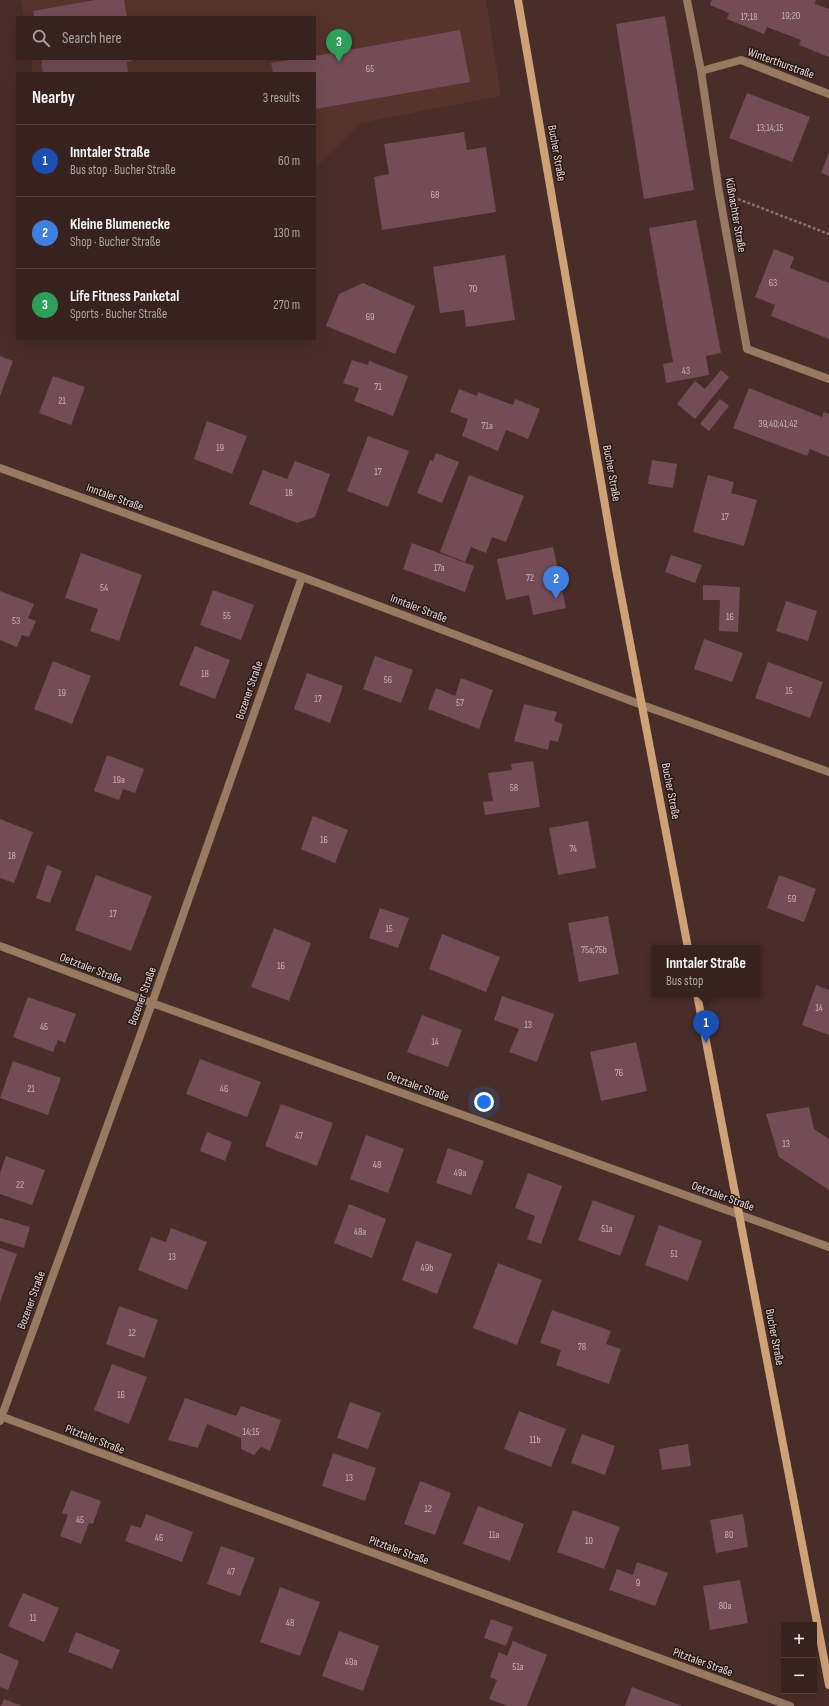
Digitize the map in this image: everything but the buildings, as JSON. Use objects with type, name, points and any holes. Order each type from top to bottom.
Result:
[{"type":"main road","name":"Bucher Straße","points":[[518,0],[616,569],[687,945]]},
{"type":"main road","name":"Bucher Straße","points":[[698,997],[829,1685]]},
{"type":"street","name":"Küßnachter Straße","points":[[687,0],[701,71],[719,192],[747,349],[829,379]]},
{"type":"street","name":"Winterthurstraße","points":[[701,71],[741,60],[829,94]]},
{"type":"street","name":"Inntaler Straße","points":[[0,468],[302,577],[642,705],[829,772]]},
{"type":"street","name":"Bozener Straße","points":[[1,1418],[152,1003],[302,577]]},
{"type":"street","name":"Oetztaler Straße","points":[[0,946],[152,1003],[829,1247]]},
{"type":"street","name":"Pitztaler Straße","points":[[1,1418],[790,1706]]},
{"type":"path","points":[[719,192],[829,234]]},
{"type":"shaded area","points":[[21,0],[486,0],[501,96],[360,123],[316,167],[316,72],[33,72],[31,60],[316,60],[316,16],[24,16]]},
{"type":"place","name":"Life Fitness Panketal","points":[[339,62]]},
{"type":"place","name":"Kleine Blumenecke","points":[[556,599]]},
{"type":"place","name":"Inntaler Straße","points":[[706,1043]]}]
